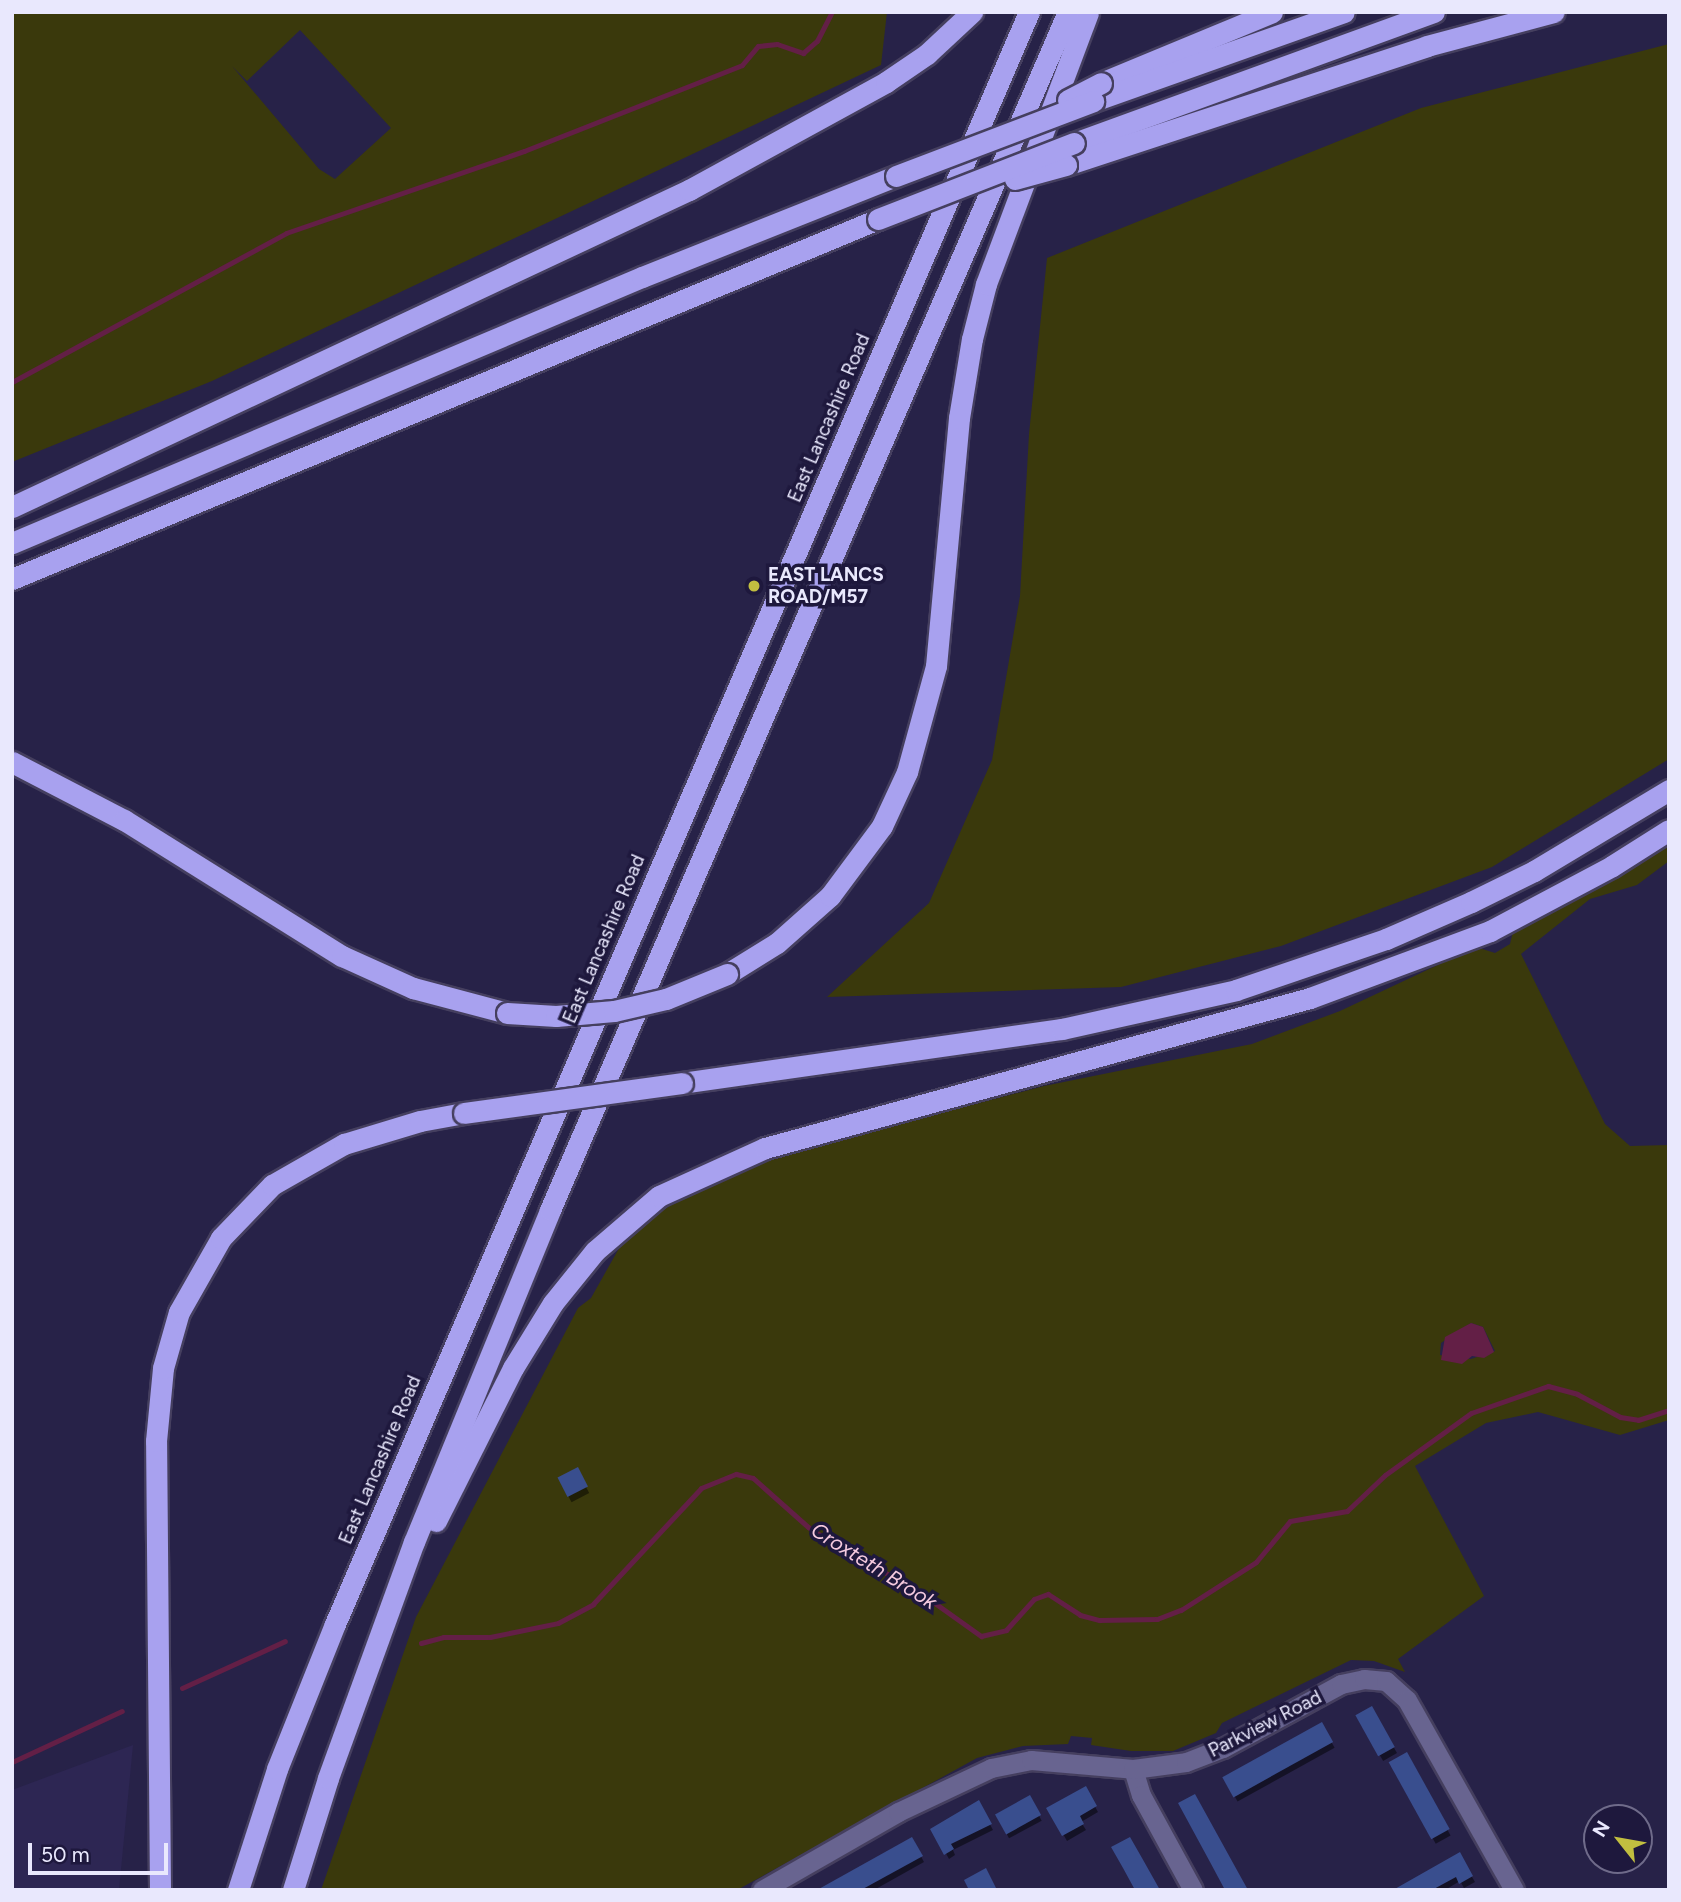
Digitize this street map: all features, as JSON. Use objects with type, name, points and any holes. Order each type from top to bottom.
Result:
[{"type":"highway","points":[[12,507],[689,190],[886,82],[927,54],[972,12]]},
{"type":"highway","name":"East Lancashire Road","points":[[238,1890],[277,1769],[345,1598],[1029,12]]},
{"type":"highway","points":[[293,1890],[379,1637],[550,1210],[1068,12]]},
{"type":"highway","points":[[12,762],[124,820],[342,956],[412,988],[507,1013],[575,1015],[624,1009],[666,999],[727,974],[777,943],[830,896],[882,826],[908,772],[936,666],[958,427],[972,340],[986,284],[1088,12]]},
{"type":"highway","points":[[12,543],[642,277],[999,137],[1272,12]]},
{"type":"highway","points":[[1097,92],[1344,12]]},
{"type":"highway","points":[[12,579],[878,219],[1074,143],[1434,12]]},
{"type":"highway","points":[[878,219],[1066,165],[1427,46],[1554,12]]},
{"type":"highway","points":[[160,1890],[156,1441],[161,1378],[179,1312],[206,1258],[272,1185],[344,1144],[407,1124],[464,1113],[1024,1035],[1236,990],[1386,939],[1471,902],[1534,871],[1669,790]]},
{"type":"highway","points":[[379,1637],[513,1368],[553,1303],[595,1251],[659,1195],[765,1149],[1310,998],[1490,931],[1669,830]]},
{"type":"street","name":"Parkview Road","points":[[762,1890],[898,1812],[991,1768],[1031,1760],[1133,1769],[1186,1762],[1223,1748],[1342,1684],[1364,1679],[1385,1681],[1407,1700],[1514,1890]]},
{"type":"street","points":[[1133,1769],[1141,1796],[1192,1890]]},
{"type":"shaded area","points":[[12,12],[887,12],[881,65],[212,381],[12,462]],"holes":[[[300,30],[391,128],[335,179],[319,169],[232,66],[247,81]]]},
{"type":"shaded area","points":[[1669,44],[1669,759],[1492,867],[1281,946],[1121,987],[827,997],[929,903],[992,760],[1020,596],[1029,434],[1047,258],[1421,108]]},
{"type":"shaded area","points":[[1669,843],[1669,861],[1637,885],[1590,899],[1521,954],[1605,1124],[1630,1146],[1669,1145],[1669,1420],[1620,1435],[1538,1412],[1486,1423],[1415,1466],[1484,1596],[1398,1659],[1405,1672],[1374,1661],[1351,1660],[1222,1723],[1216,1733],[1173,1751],[1131,1751],[1091,1745],[1092,1738],[1071,1736],[1068,1744],[1023,1746],[977,1758],[737,1890],[321,1890],[416,1617],[578,1308],[591,1298],[631,1227],[683,1194],[734,1170],[783,1155],[1044,1086],[1252,1044],[1340,1011],[1476,947],[1495,953],[1510,944],[1514,927]],"holes":[[[1471,1323],[1483,1327],[1495,1351],[1471,1359],[1440,1355],[1441,1343]]]},
{"type":"shaded area","points":[[1471,1323],[1483,1327],[1494,1352],[1484,1358],[1472,1356],[1462,1364],[1441,1360],[1445,1337]]},
{"type":"shaded area","points":[[133,1745],[119,1890],[12,1890],[12,1790]]},
{"type":"building","points":[[578,1467],[588,1487],[567,1497],[558,1477]]},
{"type":"building","points":[[1372,1706],[1395,1747],[1378,1756],[1355,1715]]},
{"type":"building","points":[[1322,1722],[1333,1742],[1233,1797],[1222,1777]]},
{"type":"building","points":[[1407,1752],[1450,1829],[1431,1839],[1389,1762]]},
{"type":"building","points":[[1086,1786],[1097,1806],[1080,1816],[1084,1824],[1062,1836],[1046,1808]]},
{"type":"building","points":[[1195,1794],[1248,1890],[1225,1890],[1178,1803]]},
{"type":"building","points":[[1030,1795],[1041,1815],[1006,1835],[995,1814]]},
{"type":"building","points":[[979,1800],[992,1824],[951,1844],[954,1849],[944,1855],[930,1829]]},
{"type":"building","points":[[912,1837],[923,1856],[861,1890],[817,1890]]},
{"type":"building","points":[[1130,1837],[1160,1890],[1135,1890],[1111,1847]]},
{"type":"building","points":[[1460,1852],[1473,1876],[1459,1884],[1456,1877],[1432,1890],[1393,1890]]},
{"type":"building","points":[[986,1868],[997,1890],[969,1890],[964,1880]]},
{"type":"waterway","points":[[12,382],[286,233],[524,151],[742,65],[758,46],[777,44],[803,53],[817,41],[832,12]]},
{"type":"waterway","name":"Croxteth Brook","points":[[421,1643],[443,1637],[490,1637],[558,1623],[593,1604],[701,1488],[736,1474],[753,1478],[808,1527],[855,1558],[908,1584],[981,1636],[1006,1630],[1034,1599],[1048,1594],[1080,1615],[1099,1620],[1157,1619],[1181,1610],[1256,1562],[1290,1521],[1347,1511],[1385,1475],[1471,1413],[1548,1386],[1577,1394],[1620,1417],[1638,1420],[1669,1410]]},
{"type":"waterway","points":[[182,1688],[285,1641]]},
{"type":"waterway","points":[[12,1762],[122,1711]]},
{"type":"place","name":"EAST LANCS ROAD/M57","points":[[754,586]]}]
